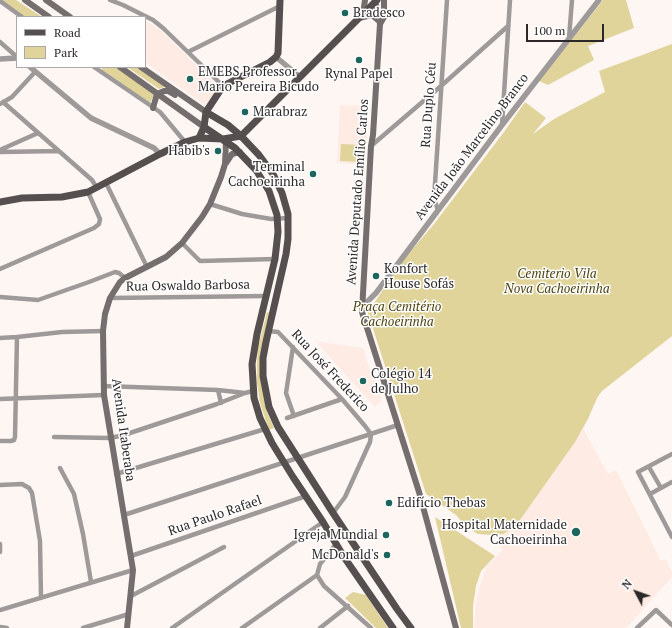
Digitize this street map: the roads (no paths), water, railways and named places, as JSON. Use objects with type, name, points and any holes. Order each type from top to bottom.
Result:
[{"type":"main road","points":[[26,0],[49,16]]},
{"type":"main road","points":[[46,0],[69,16]]},
{"type":"main road","points":[[361,16],[365,0]]},
{"type":"main road","name":"Avenida Deputado Emílio Carlos","points":[[380,24],[384,17],[384,0]]},
{"type":"main road","points":[[0,202],[22,198],[62,197],[88,192],[185,142],[199,138],[224,140],[241,136],[376,1]]},
{"type":"main road","name":"Avenida Deputado Emílio Carlos","points":[[376,1],[380,24],[362,305],[364,319],[419,492],[456,628]]},
{"type":"main road","points":[[199,138],[204,127],[206,112],[223,86],[270,62],[278,53],[280,3]]},
{"type":"main road","points":[[361,16],[372,15],[377,18],[380,24]]},
{"type":"main road","points":[[121,68],[240,152],[264,180],[273,202],[278,220],[278,232],[275,259],[253,350],[253,391],[256,408],[265,430],[284,463],[336,544],[393,628]]},
{"type":"main road","points":[[142,68],[241,136],[259,155],[273,174],[282,193],[288,218],[288,240],[263,358],[263,376],[269,407],[278,427],[333,513],[393,604],[412,628]]},
{"type":"main road","points":[[157,94],[168,91],[181,99],[186,98]]},
{"type":"main road","points":[[153,108],[157,94]]},
{"type":"main road","name":"Avenida Itaberaba","points":[[127,628],[133,570],[110,438],[103,386],[103,330],[105,314],[116,286],[126,278],[166,256],[182,243],[202,218],[210,204],[225,164],[224,140]]},
{"type":"main road","points":[[225,164],[231,156],[240,152]]},
{"type":"main road","points":[[265,430],[269,433],[273,433],[278,427]]},
{"type":"main road","name":"Avenida Deputado Emílio Carlos","points":[[451,613],[453,628]]},
{"type":"street","points":[[110,0],[145,16]]},
{"type":"street","name":"Rua Duplo Céu","points":[[438,210],[434,199],[447,0]]},
{"type":"street","points":[[502,125],[510,0]]},
{"type":"street","points":[[569,38],[572,0]]},
{"type":"street","name":"Avenida João Marcelino Branco","points":[[362,305],[376,293],[502,125],[599,0]]},
{"type":"street","points":[[0,1],[21,16]]},
{"type":"street","points":[[188,52],[280,3]]},
{"type":"street","points":[[146,16],[153,20],[223,86]]},
{"type":"street","points":[[371,146],[508,26]]},
{"type":"street","points":[[0,42],[16,56]]},
{"type":"street","points":[[276,56],[300,77]]},
{"type":"street","points":[[0,59],[16,57]]},
{"type":"street","points":[[31,68],[91,118],[154,148],[160,154]]},
{"type":"street","points":[[95,68],[160,112],[185,142]]},
{"type":"street","points":[[35,72],[12,97],[2,103],[92,180],[97,188]]},
{"type":"street","points":[[0,151],[38,133]]},
{"type":"street","points":[[0,151],[58,151]]},
{"type":"street","points":[[106,183],[147,267]]},
{"type":"street","points":[[0,269],[94,228],[99,224],[100,219],[88,192]]},
{"type":"street","points":[[210,204],[242,214],[278,220],[288,218]]},
{"type":"street","points":[[182,243],[200,261],[275,259]]},
{"type":"street","points":[[0,297],[38,300],[115,272],[120,273],[126,278]]},
{"type":"street","name":"Rua Oswaldo Barbosa","points":[[110,298],[266,296]]},
{"type":"street","points":[[0,338],[17,338],[62,332],[103,330]]},
{"type":"street","name":"Rua José Frederico","points":[[268,331],[278,332],[342,399],[371,434]]},
{"type":"street","points":[[0,441],[11,441],[14,440],[15,437],[17,338]]},
{"type":"street","points":[[293,348],[286,393],[294,416]]},
{"type":"street","points":[[103,386],[218,390],[245,393]]},
{"type":"street","points":[[218,390],[221,403]]},
{"type":"street","points":[[54,437],[110,438],[124,435],[253,391]]},
{"type":"street","points":[[0,399],[104,395]]},
{"type":"street","points":[[287,418],[342,399]]},
{"type":"street","points":[[124,515],[398,425]]},
{"type":"street","points":[[116,474],[265,430]]},
{"type":"street","points":[[333,513],[345,497],[370,442],[371,434]]},
{"type":"street","points":[[672,454],[638,472],[672,537]]},
{"type":"street","points":[[649,466],[661,488]]},
{"type":"street","points":[[60,468],[74,494],[83,534],[91,582]]},
{"type":"street","points":[[650,494],[672,482]]},
{"type":"street","points":[[0,484],[22,484],[29,488],[32,493],[40,541],[41,598]]},
{"type":"street","name":"Rua Paulo Rafael","points":[[131,556],[306,496]]},
{"type":"street","points":[[172,628],[323,522]]},
{"type":"street","points":[[0,544],[0,552]]},
{"type":"street","points":[[242,628],[317,576],[320,564],[336,544]]},
{"type":"street","points":[[131,596],[224,547]]},
{"type":"street","points":[[0,610],[133,570]]},
{"type":"street","points":[[317,576],[324,586],[371,628]]},
{"type":"street","points":[[320,628],[348,606]]},
{"type":"street","points":[[637,628],[656,610],[672,625]]},
{"type":"street","points":[[83,628],[129,614]]},
{"type":"street","points":[[0,627],[7,628]]},
{"type":"place","name":"Bradesco","points":[[345,13]]},
{"type":"place","name":"Rynal Papel","points":[[359,60]]},
{"type":"place","name":"EMEBS Professor Mario Pereira Bicudo","points":[[190,79]]},
{"type":"place","name":"Marabraz","points":[[245,112]]},
{"type":"place","name":"Habib's","points":[[218,151]]},
{"type":"place","name":"Terminal Cachoeirinha","points":[[313,174]]},
{"type":"place","name":"Konfort House Sofás","points":[[376,276]]},
{"type":"place","name":"Colégio 14 de Julho","points":[[363,381]]},
{"type":"place","name":"Edifício Thebas","points":[[389,503]]},
{"type":"place","name":"Hospital Maternidade Cachoeirinha","points":[[576,532]]},
{"type":"place","name":"Igreja Mundial","points":[[386,535]]},
{"type":"place","name":"McDonald's","points":[[387,555]]},
{"type":"park label","name":"Cemiterio Vila Nova Cachoeirinha","points":[[557,282]]},
{"type":"park label","name":"Praça Cemitério Cachoeirinha","points":[[397,314]]}]
